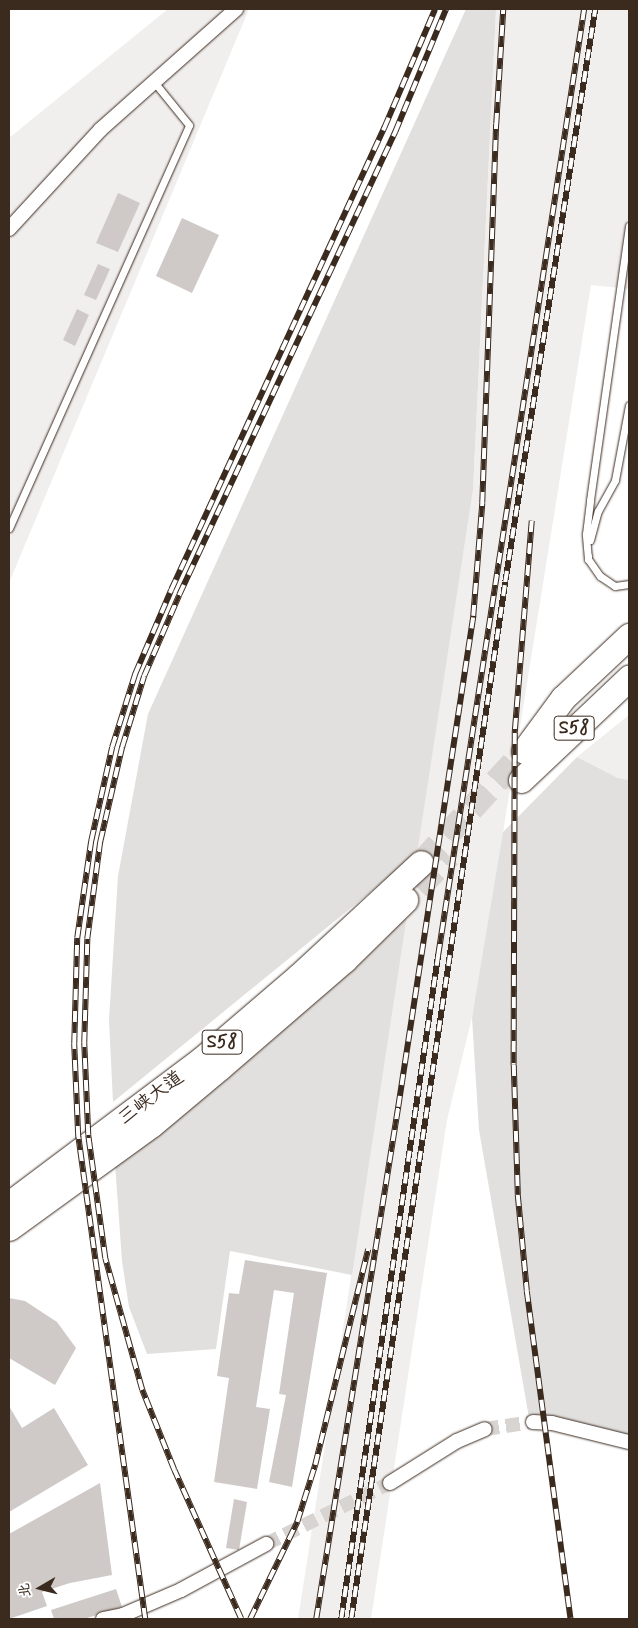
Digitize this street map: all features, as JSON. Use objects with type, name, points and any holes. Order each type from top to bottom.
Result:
[{"type":"highway","name":"S58","points":[[629,636],[563,698],[524,751],[629,654]]},
{"type":"highway","name":"S58","points":[[521,780],[629,678]]},
{"type":"highway","name":"三峡大道","points":[[9,1204],[202,1059],[299,976],[421,863]]},
{"type":"highway","name":"三峡大道","points":[[9,1228],[150,1125],[220,1067],[344,960],[418,888]]},
{"type":"street","points":[[9,229],[102,129],[236,9]]},
{"type":"street","points":[[533,1422],[552,1423],[629,1442]]},
{"type":"street","points":[[390,1483],[458,1441],[485,1428]]},
{"type":"street","points":[[103,1619],[123,1615],[180,1590],[266,1544]]},
{"type":"lane","points":[[9,528],[189,125],[154,82]]},
{"type":"lane","points":[[629,226],[586,534],[588,559],[600,576],[614,586],[629,584]]},
{"type":"lane","points":[[588,559],[591,534],[598,511],[615,480],[629,405]]},
{"type":"shaded area","points":[[168,9],[249,9],[9,583],[9,138]]},
{"type":"shaded area","points":[[466,9],[496,9],[473,490],[417,854],[113,1102],[109,1020],[118,876],[148,714]]},
{"type":"shaded area","points":[[496,9],[629,9],[629,289],[591,285],[476,1001],[447,1120],[371,1619],[298,1619],[473,490]]},
{"type":"shaded area","points":[[629,715],[629,780],[618,778],[577,757]]},
{"type":"shaded area","points":[[577,757],[618,778],[629,780],[629,1438],[529,1418],[479,1130],[472,1018],[503,832]]},
{"type":"shaded area","points":[[407,916],[352,1275],[230,1251],[216,1349],[147,1354],[129,1307],[122,1261],[115,1164],[260,1051]]},
{"type":"building","points":[[118,193],[140,203],[118,252],[96,243]]},
{"type":"building","points":[[182,218],[219,235],[192,293],[156,276]]},
{"type":"building","points":[[98,264],[110,269],[96,300],[84,295]]},
{"type":"building","points":[[77,309],[89,315],[75,346],[63,340]]},
{"type":"building","points":[[245,1260],[327,1273],[292,1487],[269,1482],[286,1395],[279,1394],[294,1293],[274,1290],[256,1407],[270,1409],[257,1489],[214,1482],[229,1378],[217,1376],[229,1293],[239,1294]]},
{"type":"building","points":[[9,1298],[25,1301],[57,1322],[76,1348],[55,1385],[9,1358]]},
{"type":"building","points":[[9,1406],[22,1428],[54,1408],[88,1465],[9,1512]]},
{"type":"building","points":[[100,1483],[112,1575],[70,1583],[42,1592],[47,1606],[9,1619],[9,1534]]},
{"type":"building","points":[[234,1499],[247,1502],[239,1550],[226,1548]]},
{"type":"building","points":[[116,1589],[122,1607],[84,1619],[54,1619],[51,1610]]},
{"type":"tunnel","points":[[421,863],[524,751]]},
{"type":"tunnel","points":[[418,888],[449,855]]},
{"type":"tunnel","points":[[485,1429],[533,1422]]},
{"type":"tunnel","points":[[266,1544],[390,1483]]},
{"type":"railway","points":[[145,1619],[78,1137],[74,1044],[77,938],[91,841],[112,747],[135,674],[171,590],[384,128],[435,9]]},
{"type":"railway","points":[[241,1619],[174,1470],[142,1390],[105,1258],[88,1135],[84,1043],[87,939],[100,842],[122,747],[144,676],[179,595],[395,132],[446,9]]},
{"type":"railway","points":[[316,1619],[398,1107],[473,616],[482,503],[496,124],[503,9]]},
{"type":"railway","points":[[341,1619],[438,955],[584,9]]},
{"type":"railway","points":[[351,1619],[505,582],[595,9]]},
{"type":"railway","points":[[532,521],[515,733],[514,1065],[518,1195],[527,1291],[571,1619]]},
{"type":"railway","points":[[250,1619],[297,1522],[315,1465],[368,1249]]}]
